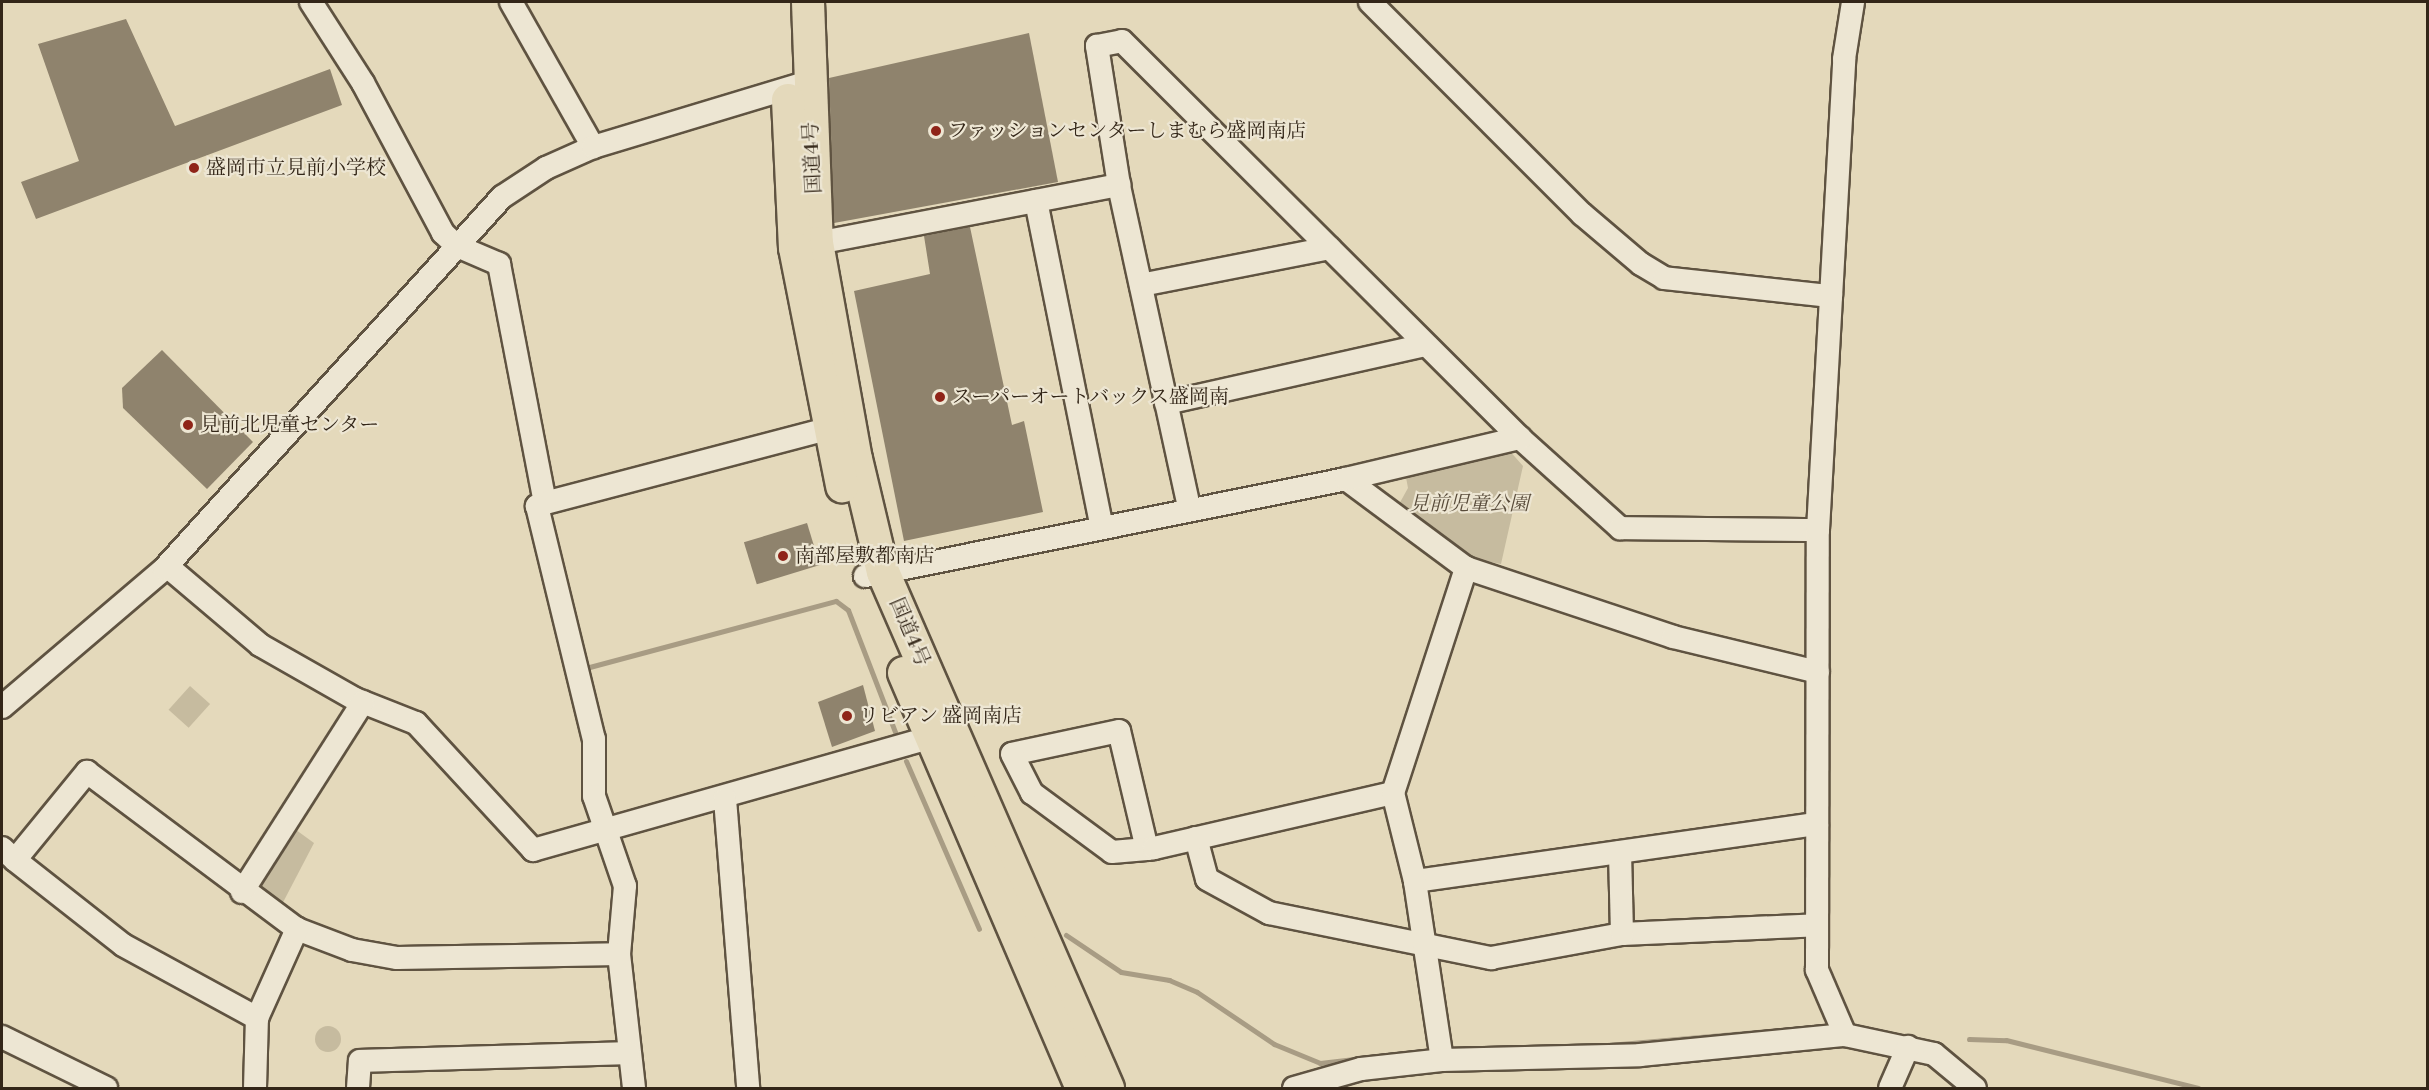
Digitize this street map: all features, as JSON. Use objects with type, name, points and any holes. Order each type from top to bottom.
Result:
[{"type":"highway","name":"国道4号","points":[[787,2],[817,243],[874,574],[1108,1089]]},
{"type":"highway","name":"国道4号","points":[[808,2],[798,85],[795,248],[827,429],[930,738],[1082,1089]]},
{"type":"street","points":[[311,2],[363,83],[443,233],[457,246],[499,264],[545,503]]},
{"type":"street","points":[[511,2],[592,147]]},
{"type":"street","points":[[1370,2],[1582,214],[1641,264],[1664,278],[1831,296]]},
{"type":"street","points":[[1845,1035],[1816,970],[1818,530],[1844,58],[1853,2]]},
{"type":"street","points":[[1189,507],[1119,185],[1097,46],[1122,41],[1520,438],[1620,528],[1818,530]]},
{"type":"street","points":[[2,707],[167,566],[502,197],[546,168],[592,147],[798,85]]},
{"type":"street","points":[[817,243],[1119,185]]},
{"type":"street","points":[[1036,201],[1102,527]]},
{"type":"street","points":[[1141,285],[1329,248]]},
{"type":"street","points":[[1167,403],[1426,345]]},
{"type":"street","points":[[634,1089],[619,954],[625,886],[602,830],[594,796],[594,739],[537,506],[827,429]]},
{"type":"street","points":[[874,574],[1189,507],[1346,479],[1520,438]]},
{"type":"street","points":[[1346,479],[1466,568],[1673,637],[1818,672]]},
{"type":"street","points":[[167,566],[260,645],[363,702],[416,723],[533,850],[725,799],[930,738]]},
{"type":"street","points":[[1442,1060],[1415,881],[1392,793],[1466,568]]},
{"type":"street","points":[[242,892],[363,702]]},
{"type":"street","points":[[1147,849],[1119,731],[1012,754],[1032,793],[1112,852],[1147,849],[1392,793]]},
{"type":"street","points":[[257,1018],[123,945],[8,854],[87,772],[242,892],[297,930],[352,950],[397,958],[619,954]]},
{"type":"street","points":[[725,799],[748,1089]]},
{"type":"street","points":[[1415,881],[1817,824]]},
{"type":"street","points":[[1196,838],[1208,879],[1269,913],[1491,958],[1622,934],[1817,925]]},
{"type":"street","points":[[1620,852],[1622,934]]},
{"type":"street","points":[[255,1089],[257,1018],[297,930]]},
{"type":"street","points":[[1294,1089],[1361,1069],[1442,1060],[1640,1055],[1845,1035],[1934,1054],[1976,1089]]},
{"type":"street","points":[[2,1037],[106,1089]]},
{"type":"street","points":[[1890,1089],[1908,1047]]},
{"type":"street","points":[[358,1089],[360,1061],[629,1053]]},
{"type":"green space","name":"見前児童公園","points":[[1508,449],[1523,466],[1501,564],[1469,558],[1398,506],[1408,488],[1405,472]]},
{"type":"green space","points":[[190,686],[210,704],[189,728],[169,710]]},
{"type":"green space","points":[[292,827],[314,843],[279,910],[252,890]]},
{"type":"green space","points":[[328,1026],[337,1030],[341,1039],[337,1048],[328,1052],[319,1048],[315,1039],[319,1030]]},
{"type":"building","points":[[126,19],[175,126],[330,69],[342,105],[36,219],[21,182],[79,161],[38,44]]},
{"type":"building","name":"ファッションセンターしまむら盛岡南店","points":[[1029,33],[1058,182],[834,223],[829,78]]},
{"type":"building","name":"スーパーオートバックス盛岡南","points":[[970,227],[1012,425],[1024,421],[1043,512],[904,541],[854,291],[930,274],[924,236]]},
{"type":"building","name":"見前北児童センター","points":[[162,350],[253,442],[207,489],[123,408],[122,388]]},
{"type":"building","name":"南部屋敷都南店","points":[[807,523],[820,565],[757,584],[744,542]]},
{"type":"building","name":"リビアン 盛岡南店","points":[[863,685],[875,731],[832,747],[818,702]]},
{"type":"waterway","points":[[582,669],[836,601],[848,610],[897,737]]},
{"type":"waterway","points":[[906,761],[979,929]]},
{"type":"waterway","points":[[1066,935],[1121,972],[1169,980],[1197,992],[1274,1044],[1320,1063],[1363,1058]]},
{"type":"waterway","points":[[1609,1045],[1825,1026]]},
{"type":"waterway","points":[[1969,1039],[2006,1040],[2198,1088]]},
{"type":"waterway","points":[[1464,1048],[1480,1048]]},
{"type":"place","name":"ファッションセンターしまむら盛岡南店","points":[[936,131]]},
{"type":"place","name":"盛岡市立見前小学校","points":[[194,168]]},
{"type":"place","name":"スーパーオートバックス盛岡南","points":[[940,397]]},
{"type":"place","name":"見前北児童センター","points":[[188,425]]},
{"type":"place","name":"南部屋敷都南店","points":[[783,556]]},
{"type":"place","name":"リビアン 盛岡南店","points":[[847,716]]}]
